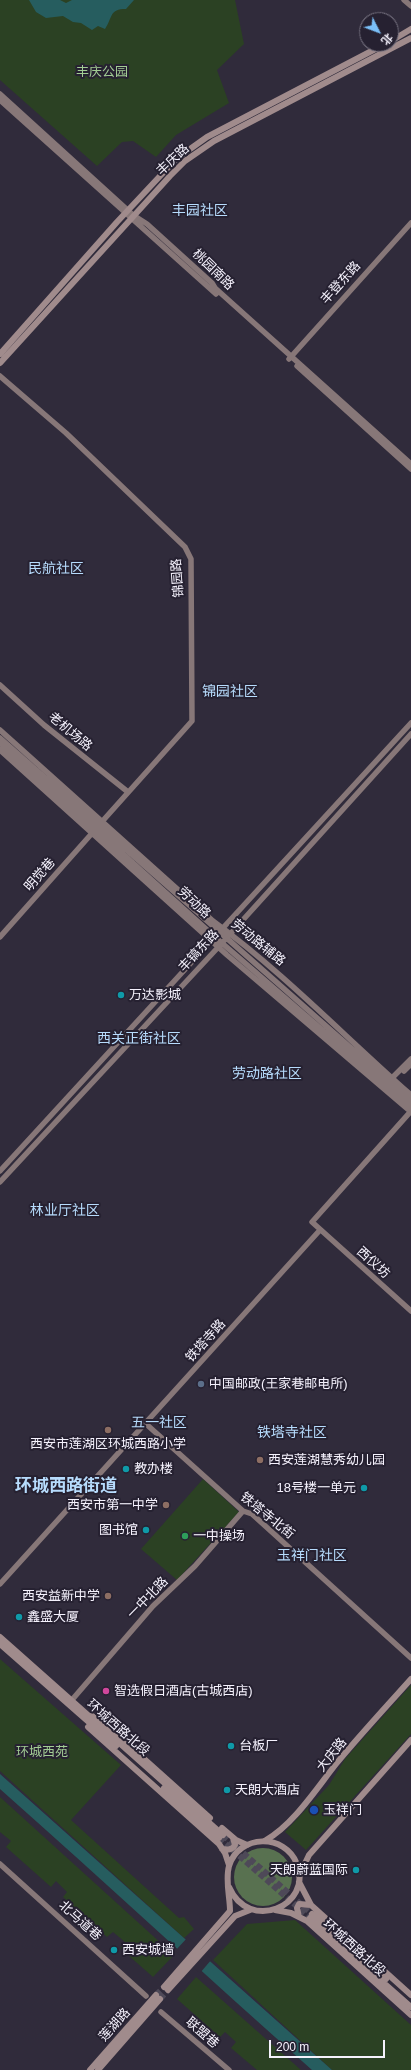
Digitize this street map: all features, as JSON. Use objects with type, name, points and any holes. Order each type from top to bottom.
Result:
[{"type":"main road","points":[[399,36],[411,29]]},
{"type":"main road","name":"丰庆路","points":[[0,354],[129,214],[181,165],[214,141],[411,38]]},
{"type":"main road","name":"丰庆路","points":[[0,363],[168,167],[194,146],[370,52]]},
{"type":"main road","name":"环城西路北段","points":[[0,1637],[71,1701],[81,1713]]},
{"type":"main road","name":"环城西路北段","points":[[0,1644],[221,1836]]},
{"type":"main road","name":"大庆路","points":[[266,1840],[280,1829],[322,1784],[336,1764],[411,1679]]},
{"type":"main road","points":[[81,1713],[104,1722],[233,1838],[247,1845]]},
{"type":"main road","points":[[81,1713],[90,1729],[219,1844],[229,1865]]},
{"type":"main road","points":[[166,1989],[230,1917],[250,1910],[263,1912],[275,1910],[285,1904],[292,1897],[309,1855],[411,1740]]},
{"type":"main road","points":[[222,1849],[231,1850],[233,1848],[235,1844],[233,1838]]},
{"type":"main road","points":[[230,1917],[229,1865],[236,1853],[247,1845],[266,1840],[281,1845],[288,1850],[298,1868],[299,1880]]},
{"type":"main road","name":"环城西路北段","points":[[299,1880],[311,1905],[411,1995]]},
{"type":"main road","points":[[229,1887],[235,1898],[250,1910]]},
{"type":"main road","points":[[299,1917],[297,1908],[299,1904],[311,1905]]},
{"type":"main road","name":"环城西路北段","points":[[275,1910],[291,1913],[307,1921],[411,2015]]},
{"type":"main road","name":"环城西路北段","points":[[411,2001],[311,1916],[411,2007]]},
{"type":"main road","name":"莲湖路","points":[[90,2070],[158,1997],[98,2070]]},
{"type":"street","points":[[404,0],[411,6]]},
{"type":"street","name":"桃园南路","points":[[0,94],[129,214]]},
{"type":"street","name":"桃园南路","points":[[0,101],[411,464]]},
{"type":"street","name":"丰登东路","points":[[290,357],[411,223]]},
{"type":"street","name":"桃园南路","points":[[290,357],[411,469]]},
{"type":"street","name":"锦园路","points":[[0,376],[66,433],[185,547],[191,559],[192,721],[97,827]]},
{"type":"street","name":"老机场路","points":[[0,685],[44,725],[128,792]]},
{"type":"street","name":"丰镐东路","points":[[0,1170],[411,723]]},
{"type":"street","points":[[0,730],[97,827],[217,935],[387,1083],[411,1112],[312,1222],[320,1230]]},
{"type":"street","name":"丰镐东路","points":[[0,1182],[224,940],[411,734]]},
{"type":"street","name":"劳动路","points":[[0,738],[217,935],[387,1083],[411,1107]]},
{"type":"street","name":"劳动路","points":[[0,743],[97,827]]},
{"type":"street","points":[[0,750],[97,827]]},
{"type":"street","name":"明觉巷","points":[[0,937],[97,827]]},
{"type":"street","points":[[387,1083],[411,1058]]},
{"type":"street","points":[[387,1083],[411,1064]]},
{"type":"street","points":[[387,1083],[411,1096]]},
{"type":"street","name":"劳动路","points":[[387,1083],[411,1101]]},
{"type":"street","name":"西仪坊","points":[[320,1230],[411,1311]]},
{"type":"street","name":"铁塔寺路","points":[[0,1584],[320,1230]]},
{"type":"street","name":"铁塔寺北街","points":[[145,1423],[243,1512],[252,1514],[411,1658]]},
{"type":"street","name":"一中北路","points":[[71,1701],[153,1606],[195,1566],[243,1512]]},
{"type":"street","name":"北马道巷","points":[[0,1864],[146,1996]]},
{"type":"street","name":"联盟巷","points":[[161,2012],[229,2070]]},
{"type":"green space","name":"丰庆公园","points":[[0,0],[235,0],[244,44],[217,70],[229,103],[176,135],[156,157],[133,141],[122,142],[97,166],[0,80]]},
{"type":"green space","name":"一中操场","points":[[203,1479],[239,1512],[177,1580],[141,1549]]},
{"type":"green space","name":"环城西苑","points":[[0,1659],[121,1765],[71,1820],[179,1918],[184,1917],[194,1929],[184,1938],[0,1771]]},
{"type":"green space","points":[[411,1685],[411,1734],[306,1850],[285,1832],[329,1785],[345,1759]]},
{"type":"green space","points":[[0,1797],[174,1955],[153,1977],[120,1948],[125,1942],[113,1932],[107,1937],[63,1897],[67,1892],[56,1881],[51,1887],[6,1847],[11,1841],[0,1832]]},
{"type":"green space","points":[[295,1920],[411,2025],[411,2070],[332,2070],[213,1960],[247,1924]]},
{"type":"green space","points":[[196,1977],[301,2070],[257,2070],[231,2048],[236,2042],[225,2032],[220,2037],[177,1999]]},
{"type":"shaded area","points":[[29,0],[60,0],[66,3],[72,0],[134,0],[126,9],[117,10],[112,14],[105,29],[98,26],[92,30],[81,23],[73,22],[63,16],[46,18],[36,12]]},
{"type":"shaded area","points":[[0,1774],[332,2070],[312,2070],[0,1789]]},
{"type":"shaded area","points":[[263,1848],[279,1853],[287,1861],[292,1877],[287,1893],[279,1901],[263,1906],[247,1901],[239,1893],[234,1877],[239,1861],[247,1853]]},
{"type":"pier","points":[[188,1937],[212,1959],[200,1973],[175,1951]]},
{"type":"tunnel","points":[[223,1835],[312,1914]]},
{"type":"tunnel","points":[[219,1838],[310,1918]]},
{"type":"tunnel","points":[[156,1995],[164,1987]]},
{"type":"tunnel","points":[[160,1999],[168,1990]]},
{"type":"place","name":"万达影城","points":[[121,995]]},
{"type":"place","name":"中国邮政(王家巷邮电所)","points":[[201,1384]]},
{"type":"place","name":"西安市莲湖区环城西路小学","points":[[108,1430]]},
{"type":"place","name":"西安莲湖慧秀幼儿园","points":[[260,1460]]},
{"type":"place","name":"教办楼","points":[[126,1469]]},
{"type":"place","name":"18号楼一单元","points":[[364,1488]]},
{"type":"place","name":"西安市第一中学","points":[[166,1505]]},
{"type":"place","name":"图书馆","points":[[146,1530]]},
{"type":"place","name":"一中操场","points":[[185,1536]]},
{"type":"place","name":"西安益新中学","points":[[108,1596]]},
{"type":"place","name":"鑫盛大厦","points":[[19,1617]]},
{"type":"place","name":"智选假日酒店(古城西店)","points":[[106,1691]]},
{"type":"place","name":"台板厂","points":[[231,1746]]},
{"type":"place","name":"天朗大酒店","points":[[227,1790]]},
{"type":"place","name":"玉祥门","points":[[314,1810]]},
{"type":"place","name":"天朗蔚蓝国际","points":[[356,1870]]},
{"type":"place","name":"西安城墙","points":[[114,1950]]},
{"type":"district","name":"丰园社区","points":[[200,211]]},
{"type":"district","name":"民航社区","points":[[56,569]]},
{"type":"district","name":"锦园社区","points":[[230,692]]},
{"type":"district","name":"西关正街社区","points":[[139,1039]]},
{"type":"district","name":"劳动路社区","points":[[267,1074]]},
{"type":"district","name":"林业厅社区","points":[[65,1211]]},
{"type":"district","name":"五一社区","points":[[159,1423]]},
{"type":"district","name":"铁塔寺社区","points":[[292,1433]]},
{"type":"district","name":"环城西路街道","points":[[66,1486]]},
{"type":"district","name":"玉祥门社区","points":[[312,1556]]}]
